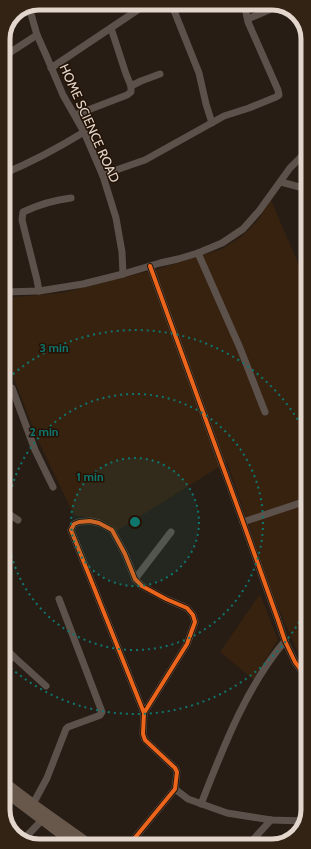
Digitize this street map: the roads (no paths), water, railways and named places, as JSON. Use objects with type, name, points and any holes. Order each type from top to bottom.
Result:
[{"type":"highway","points":[[10,787],[82,839]]},
{"type":"highway","points":[[10,796],[68,839]]},
{"type":"street","points":[[51,68],[138,10]]},
{"type":"street","points":[[174,10],[199,73],[212,122]]},
{"type":"street","points":[[103,176],[145,160],[224,116],[249,108],[279,95],[246,10]]},
{"type":"street","points":[[248,19],[269,10]]},
{"type":"street","name":"HOME SCIENCE ROAD","points":[[30,12],[37,35],[51,68],[63,95],[84,132],[103,176],[116,218],[122,252],[123,274]]},
{"type":"street","points":[[74,115],[127,95],[131,92],[131,86],[111,28]]},
{"type":"street","points":[[10,52],[37,35]]},
{"type":"street","points":[[131,86],[160,74]]},
{"type":"street","points":[[10,171],[40,157],[84,132]]},
{"type":"street","points":[[10,292],[39,291],[83,284],[198,253],[222,243],[243,229],[259,211],[290,168],[301,157]]},
{"type":"street","points":[[281,182],[301,187]]},
{"type":"street","points":[[39,291],[22,220],[23,212],[51,201],[71,198]]},
{"type":"street","points":[[198,253],[240,348],[265,412]]},
{"type":"street","points":[[150,266],[285,641],[294,662],[301,670]]},
{"type":"street","points":[[10,388],[12,388],[35,450],[53,487]]},
{"type":"street","points":[[243,522],[301,503]]},
{"type":"street","points":[[10,515],[18,520]]},
{"type":"street","points":[[135,839],[175,790],[177,772],[175,768],[145,740],[143,734],[144,713],[71,530],[74,524],[79,522],[90,521],[99,523],[112,530],[125,554],[135,579],[142,586],[187,608],[193,615],[195,622],[188,644],[144,713]]},
{"type":"street","points":[[135,579],[171,532]]},
{"type":"street","points":[[33,804],[48,778],[66,729],[74,724],[98,716],[102,712],[59,599]]},
{"type":"street","points":[[201,804],[238,716],[260,677],[285,641]]},
{"type":"street","points":[[10,653],[46,686]]},
{"type":"street","points":[[10,659],[13,656]]},
{"type":"street","points":[[175,790],[188,799],[227,813],[271,820],[299,821]]},
{"type":"street","points":[[27,836],[42,820]]},
{"type":"street","points":[[257,839],[271,820]]}]
